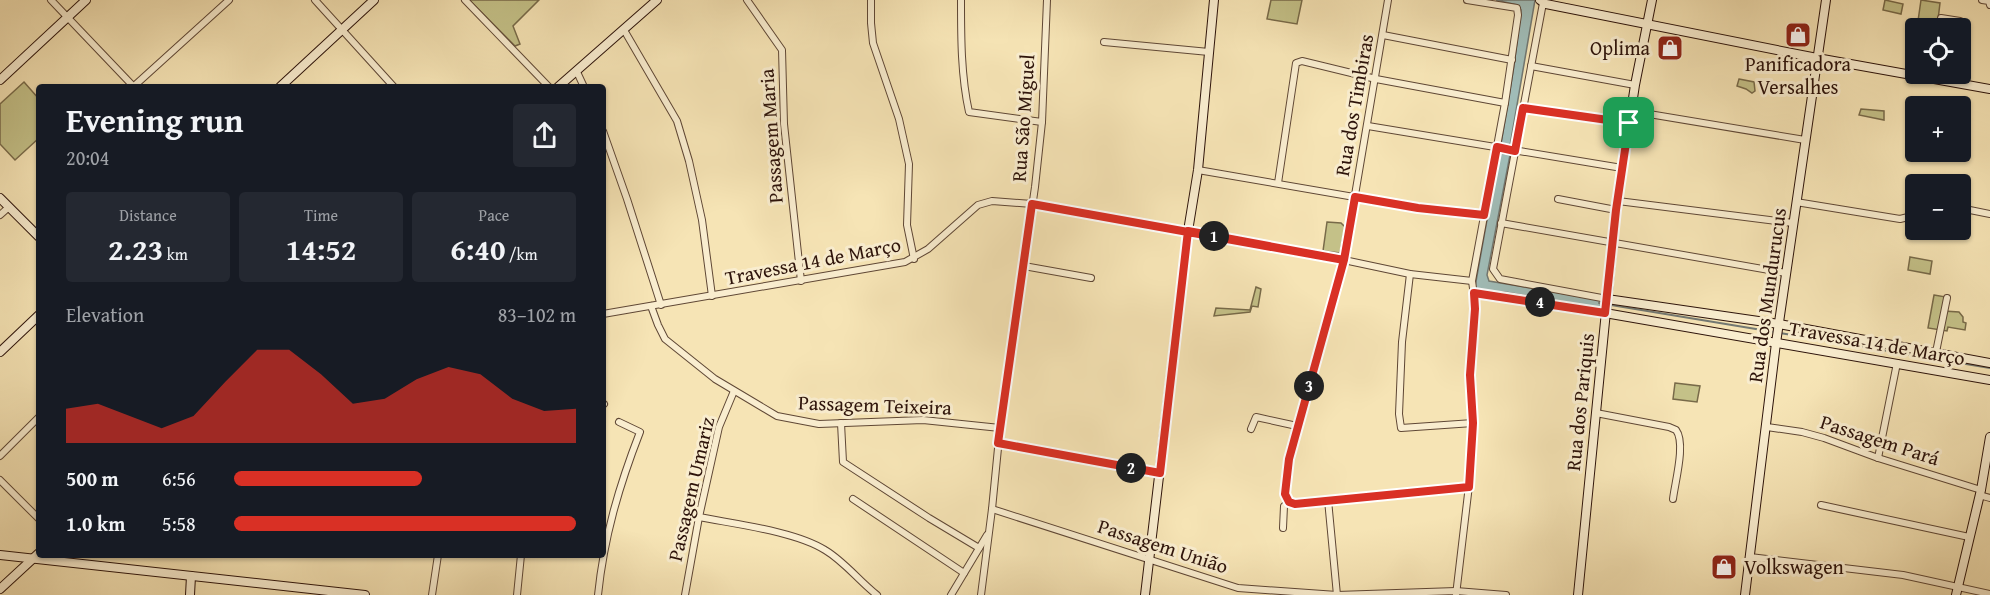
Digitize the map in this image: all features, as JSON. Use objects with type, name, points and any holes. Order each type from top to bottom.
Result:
[{"type":"street","points":[[51,0],[130,84]]},
{"type":"street","points":[[0,80],[86,0]]},
{"type":"street","points":[[136,84],[229,0]]},
{"type":"street","points":[[315,0],[391,84]]},
{"type":"street","points":[[283,84],[374,0]]},
{"type":"street","points":[[465,0],[546,84]]},
{"type":"street","points":[[562,84],[657,0]]},
{"type":"street","name":"Passagem Maria","points":[[747,0],[782,50],[784,124],[801,281]]},
{"type":"street","points":[[872,0],[873,43],[899,119],[909,164],[907,225],[914,259]]},
{"type":"street","points":[[961,0],[962,49],[969,112],[1042,122]]},
{"type":"street","name":"Rua São Miguel","points":[[981,595],[998,443],[1035,187],[1042,122],[1047,0]]},
{"type":"street","points":[[1145,595],[1188,231],[1198,170],[1214,0]]},
{"type":"street","name":"Rua dos Timbiras","points":[[1283,528],[1284,506],[1289,502],[1285,494],[1285,486],[1289,459],[1344,260],[1388,0]]},
{"type":"street","points":[[1456,593],[1469,487],[1473,423],[1470,375],[1475,309],[1472,281],[1505,103],[1518,15],[1517,8],[1467,0]]},
{"type":"street","name":"Rua dos Pariquis","points":[[1578,595],[1617,205],[1635,85],[1653,0]]},
{"type":"street","name":"Rua dos Mundurucus","points":[[1745,595],[1776,343],[1826,0]]},
{"type":"street","points":[[1982,0],[1989,1],[1990,5]]},
{"type":"street","points":[[1786,273],[1500,223],[1531,66],[1541,2],[1817,58],[1905,72]]},
{"type":"street","points":[[624,30],[677,121],[689,161],[702,220],[712,296]]},
{"type":"street","points":[[1383,35],[1512,60]]},
{"type":"street","points":[[1104,42],[1209,52]]},
{"type":"street","points":[[1278,183],[1296,63],[1302,61],[1376,79],[1505,103]]},
{"type":"street","points":[[1531,66],[1635,85]]},
{"type":"street","points":[[577,72],[583,84]]},
{"type":"street","points":[[1967,84],[1990,89]]},
{"type":"street","points":[[1523,108],[1629,123]]},
{"type":"street","points":[[1631,111],[1805,140]]},
{"type":"street","points":[[1368,126],[1622,168]]},
{"type":"street","points":[[606,139],[634,218],[661,305]]},
{"type":"street","points":[[1198,170],[1418,208],[1484,215]]},
{"type":"street","points":[[0,198],[36,234]]},
{"type":"street","points":[[1558,200],[1793,223]]},
{"type":"street","name":"Travessa 14 de Março","points":[[606,314],[893,265],[914,259],[978,205],[992,201],[1032,204],[1188,231],[1410,274],[1472,281]]},
{"type":"street","points":[[1796,202],[1900,219],[1905,218]]},
{"type":"street","points":[[0,215],[9,207]]},
{"type":"street","points":[[1971,210],[1990,214]]},
{"type":"street","name":"Travessa 14 de Março","points":[[1500,223],[1492,267],[1493,272],[1500,279],[1779,324],[1990,363]]},
{"type":"street","points":[[1024,266],[1091,278]]},
{"type":"street","points":[[1410,274],[1402,342],[1399,414],[1401,428],[1473,423]]},
{"type":"street","name":"Travessa 14 de Março","points":[[1474,293],[1605,313],[1990,380]]},
{"type":"street","points":[[1936,352],[1947,298]]},
{"type":"street","name":"Passagem Teixeira","points":[[651,306],[665,339],[697,366],[777,416],[806,423],[923,420],[1000,428]]},
{"type":"street","points":[[0,352],[36,318]]},
{"type":"street","points":[[1878,458],[1897,363]]},
{"type":"street","name":"Passagem Umariz","points":[[685,595],[719,427],[734,391]]},
{"type":"street","points":[[1596,413],[1669,427],[1679,432],[1680,452],[1673,499]]},
{"type":"street","points":[[1251,429],[1256,417],[1297,426]]},
{"type":"street","points":[[0,456],[36,420]]},
{"type":"street","points":[[606,542],[614,503],[640,432],[619,422]]},
{"type":"street","points":[[841,423],[843,462],[979,548]]},
{"type":"street","name":"Passagem Pará","points":[[1767,427],[1802,432],[1990,498]]},
{"type":"street","points":[[1957,591],[1980,493],[1990,437]]},
{"type":"street","points":[[998,443],[1160,473]]},
{"type":"street","points":[[0,480],[36,516]]},
{"type":"street","points":[[1289,502],[1295,504],[1469,487]]},
{"type":"street","points":[[853,499],[964,573]]},
{"type":"street","points":[[1328,500],[1337,594]]},
{"type":"street","points":[[1821,505],[1969,537]]},
{"type":"street","name":"Passagem União","points":[[992,508],[1238,588],[1337,594],[1506,595]]},
{"type":"street","points":[[699,517],[812,543],[840,560],[877,595]]},
{"type":"street","points":[[951,595],[989,532]]},
{"type":"street","points":[[0,555],[36,556]]},
{"type":"street","points":[[0,589],[36,556]]},
{"type":"street","points":[[1750,557],[1904,576],[1957,591],[1990,594]]},
{"type":"street","points":[[48,558],[83,564],[365,595]]},
{"type":"street","points":[[76,558],[83,564]]},
{"type":"street","points":[[432,595],[438,558]]},
{"type":"street","points":[[517,595],[521,558]]},
{"type":"street","points":[[598,595],[603,558]]},
{"type":"street","points":[[190,595],[191,576]]},
{"type":"shaded area","points":[[469,0],[539,0],[513,26],[520,44],[515,46]]},
{"type":"shaded area","points":[[1271,0],[1302,0],[1297,24],[1267,19]]},
{"type":"shaded area","points":[[1885,0],[1903,4],[1901,14],[1883,10]]},
{"type":"shaded area","points":[[1921,0],[1940,3],[1938,18],[1918,18]]},
{"type":"shaded area","points":[[1739,79],[1754,82],[1755,91],[1752,93],[1737,86]]},
{"type":"shaded area","points":[[24,82],[36,96],[36,141],[15,160],[0,144],[0,104]]},
{"type":"shaded area","points":[[1861,109],[1884,111],[1884,120],[1859,115]]},
{"type":"shaded area","points":[[1327,222],[1341,223],[1345,227],[1340,253],[1323,251]]},
{"type":"shaded area","points":[[1910,257],[1932,261],[1930,274],[1908,270]]},
{"type":"shaded area","points":[[1256,287],[1261,289],[1258,307],[1252,306],[1250,312],[1214,316],[1216,308],[1250,310]]},
{"type":"shaded area","points":[[1934,295],[1946,297],[1944,311],[1959,312],[1963,317],[1963,322],[1966,323],[1965,330],[1948,327],[1947,331],[1928,328]]},
{"type":"shaded area","points":[[1675,383],[1700,386],[1697,402],[1673,399]]},
{"type":"water","points":[[1496,0],[1535,0],[1510,146],[1501,144],[1521,10],[1517,5]]},
{"type":"water","points":[[1499,153],[1510,155],[1487,275],[1489,281],[1601,300],[1600,308],[1505,292],[1481,292],[1475,287]]},
{"type":"waterway","points":[[1599,303],[1774,332]]},
{"type":"waterway","points":[[1780,333],[1990,368]]},
{"type":"place","name":"Panificadora Versalhes","points":[[1798,35]]},
{"type":"place","name":"Oplima","points":[[1670,48]]},
{"type":"place","name":"Volkswagen","points":[[1724,567]]},
{"type":"route","points":[[1629,123],[1523,108],[1515,151],[1497,147],[1484,215],[1418,208],[1355,197],[1344,260],[1188,231],[1032,204],[998,443],[1160,473],[1188,231],[1266,245],[1344,260],[1289,459],[1285,486],[1285,494],[1289,502],[1295,504],[1469,487],[1473,423],[1470,375],[1474,293],[1605,313],[1616,210],[1629,123]]}]
